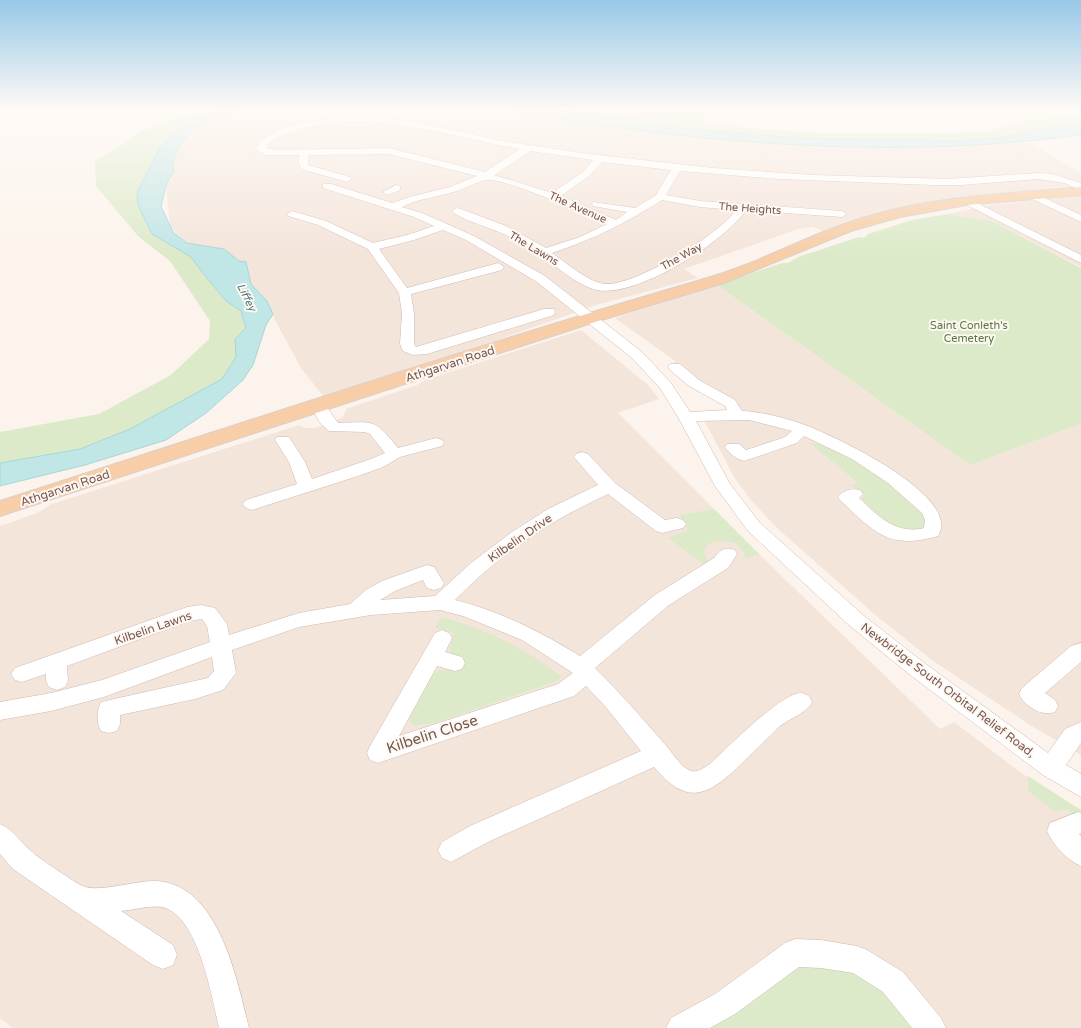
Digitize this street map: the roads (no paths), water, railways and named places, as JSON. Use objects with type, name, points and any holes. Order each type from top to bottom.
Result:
[{"type":"main road","name":"Athgarvan Road","points":[[0,509],[589,318],[718,280],[846,228],[898,213],[967,202],[1081,189]]},
{"type":"street","points":[[303,158],[304,167],[358,182]]},
{"type":"street","name":"The Avenue","points":[[416,158],[488,176],[555,196],[616,224]]},
{"type":"street","points":[[391,194],[409,200],[456,188],[488,176],[514,158]]},
{"type":"street","points":[[555,196],[586,174],[600,158],[678,166],[756,178],[946,182],[1046,175],[1070,181],[1081,189]]},
{"type":"street","points":[[545,252],[584,239],[616,224],[660,197],[660,193],[670,182],[678,166]]},
{"type":"street","points":[[531,181],[569,187]]},
{"type":"street","name":"Newbridge South Orbital Relief Road,","points":[[327,186],[391,194],[444,226],[503,256],[541,279],[648,365],[666,386],[686,417],[723,486],[754,527],[856,620],[916,668],[1051,768],[1081,786]]},
{"type":"street","points":[[1032,194],[1081,220]]},
{"type":"street","name":"The Heights","points":[[660,197],[700,204],[818,214],[842,214]]},
{"type":"street","points":[[967,202],[1081,260]]},
{"type":"street","points":[[597,204],[637,211]]},
{"type":"street","name":"The Way","points":[[608,288],[682,259],[710,240],[737,218],[743,207]]},
{"type":"street","name":"The Lawns","points":[[462,215],[502,228],[545,252],[548,256],[586,280],[602,288],[608,288]]},
{"type":"street","points":[[295,217],[322,223],[372,247],[393,275],[400,288],[405,292]]},
{"type":"street","points":[[372,247],[410,238],[444,226]]},
{"type":"street","points":[[405,292],[498,268]]},
{"type":"street","points":[[405,292],[404,297],[408,314],[407,344],[408,348],[413,351],[422,351],[487,336],[549,312]]},
{"type":"street","points":[[675,367],[694,382],[730,403],[736,415]]},
{"type":"street","points":[[320,406],[328,423],[334,428],[362,427],[376,430],[394,454]]},
{"type":"street","points":[[686,417],[736,415],[757,417],[802,430],[872,464],[923,503],[933,515],[935,524],[932,532],[923,535],[899,536],[885,531],[847,496],[854,494]]},
{"type":"street","points":[[733,447],[744,456],[791,440],[802,430]]},
{"type":"street","points":[[288,443],[306,486]]},
{"type":"street","points":[[252,504],[377,463],[394,454],[436,443]]},
{"type":"street","points":[[582,457],[609,487],[662,527],[677,524]]},
{"type":"street","name":"Kilbelin Drive","points":[[440,604],[460,583],[520,535],[549,516],[609,487]]},
{"type":"street","points":[[584,671],[662,600],[721,563],[728,554]]},
{"type":"street","points":[[356,610],[372,594],[388,585],[427,572],[434,583]]},
{"type":"street","points":[[0,711],[51,702],[104,688],[299,620],[356,610],[412,604],[440,604],[468,610],[529,635],[584,671],[612,700],[664,762],[682,779],[695,782],[705,780],[718,771],[776,716],[800,702]]},
{"type":"street","name":"Kilbelin Lawns","points":[[22,674],[56,672],[187,614],[208,613],[217,624],[225,673],[215,684],[110,708],[109,724]]},
{"type":"street","name":"Kilbelin Close","points":[[442,638],[378,752],[566,690],[584,671]]},
{"type":"street","points":[[1047,706],[1030,694],[1081,651]]},
{"type":"street","points":[[431,656],[455,663]]},
{"type":"street","points":[[1051,768],[1073,736],[1081,731]]},
{"type":"street","points":[[451,850],[479,834],[659,754]]},
{"type":"street","points":[[1078,823],[1059,831],[1081,854]]},
{"type":"street","points":[[0,836],[22,860],[163,956]]},
{"type":"street","points":[[81,900],[110,900],[158,893],[183,903],[200,924],[219,966],[234,1028]]},
{"type":"street","points":[[681,1028],[725,1004],[795,954],[821,954],[857,960],[893,982],[931,1028]]},
{"type":"water","name":"Liffey","points":[[154,158],[175,158],[174,172],[167,183],[161,206],[173,232],[187,243],[224,249],[239,261],[246,262],[251,284],[267,301],[273,314],[266,325],[253,365],[243,380],[206,413],[166,440],[85,465],[0,486],[0,463],[80,449],[130,429],[222,379],[236,357],[235,339],[246,328],[241,311],[226,301],[191,257],[152,234],[138,205],[137,192]]},
{"type":"park label","name":"Saint Conleth's Cemetery","points":[[969,331]]}]
